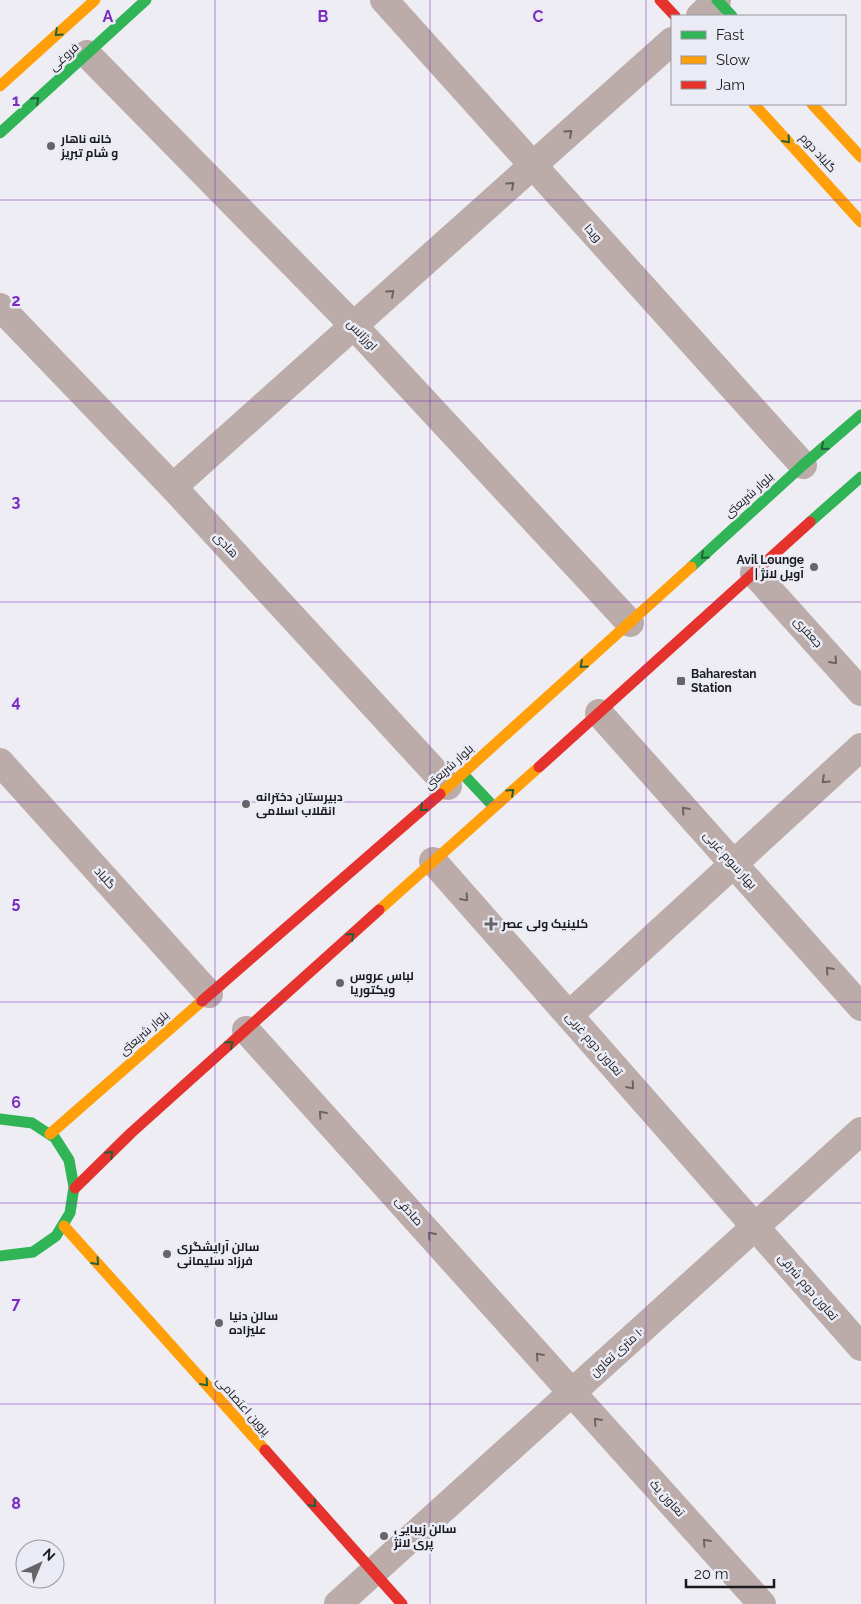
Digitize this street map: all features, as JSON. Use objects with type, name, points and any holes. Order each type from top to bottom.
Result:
[{"type":"main road","name":"فروغى","points":[[0,86],[95,0]]},
{"type":"main road","name":"فروغى","points":[[0,133],[146,0]]},
{"type":"main road","points":[[660,0],[674,15]]},
{"type":"main road","points":[[717,0],[731,15]]},
{"type":"main road","name":"گلباد دوم","points":[[755,105],[833,184],[861,222]]},
{"type":"main road","points":[[813,105],[859,160]]},
{"type":"main road","name":"بلوار شریعتى","points":[[50,1134],[456,780],[802,465],[861,415]]},
{"type":"main road","points":[[75,1188],[131,1133],[861,477]]},
{"type":"main road","points":[[456,780],[494,807]]},
{"type":"main road","points":[[0,1119],[11,1118],[32,1123],[50,1134],[64,1150],[73,1168],[75,1188],[72,1208],[64,1226],[50,1241],[33,1251],[13,1257],[0,1256]]},
{"type":"main road","name":"پروین اعتصامى","points":[[64,1226],[402,1604]]},
{"type":"street","name":"ویدا","points":[[384,0],[802,465]]},
{"type":"street","points":[[701,15],[717,0]]},
{"type":"street","points":[[173,487],[671,42]]},
{"type":"street","name":"اورژانس","points":[[87,54],[354,326],[630,623]]},
{"type":"street","name":"هادی","points":[[0,307],[456,780]]},
{"type":"street","name":"جعفری","points":[[754,573],[861,692]]},
{"type":"street","name":"بهار سوم غربی","points":[[599,713],[861,1007]]},
{"type":"street","points":[[569,1016],[861,747]]},
{"type":"street","name":"گلباد","points":[[0,762],[209,994]]},
{"type":"street","name":"تعاون دوم غربی","points":[[433,862],[755,1227]]},
{"type":"street","name":"صادقی","points":[[246,1030],[572,1392]]},
{"type":"street","name":"١٠ متری تعاون","points":[[338,1604],[861,1131]]},
{"type":"street","name":"تعاون دوم شرقی","points":[[755,1227],[861,1347]]},
{"type":"street","name":"تعاون یک","points":[[572,1392],[762,1604]]},
{"type":"traffic: fast","points":[[0,133],[146,0]]},
{"type":"traffic: fast","points":[[717,0],[731,15]]},
{"type":"traffic: fast","points":[[691,567],[861,415]]},
{"type":"traffic: fast","points":[[810,522],[861,477]]},
{"type":"traffic: fast","points":[[463,774],[494,807]]},
{"type":"traffic: fast","points":[[0,1119],[32,1123],[55,1138],[69,1160],[74,1187],[70,1213],[56,1236],[33,1252],[0,1256]]},
{"type":"traffic: slow","points":[[0,86],[95,0]]},
{"type":"traffic: slow","points":[[755,105],[861,222]]},
{"type":"traffic: slow","points":[[813,105],[861,157]]},
{"type":"traffic: slow","points":[[440,794],[691,567]]},
{"type":"traffic: slow","points":[[379,910],[539,767]]},
{"type":"traffic: slow","points":[[50,1134],[202,1001]]},
{"type":"traffic: slow","points":[[64,1226],[265,1450]]},
{"type":"traffic: jam","points":[[660,0],[674,15]]},
{"type":"traffic: jam","points":[[539,767],[810,522]]},
{"type":"traffic: jam","points":[[202,1001],[440,794]]},
{"type":"traffic: jam","points":[[75,1188],[131,1133],[379,910]]},
{"type":"traffic: jam","points":[[265,1450],[402,1604]]},
{"type":"place","name":"خانه ناهار و شام تبریز","points":[[51,146]]},
{"type":"place","name":"Avil Lounge | آویل لانژ","points":[[814,567]]},
{"type":"place","name":"Baharestan Station","points":[[681,681]]},
{"type":"place","name":"دبیرستان دخترانه انقلاب اسلامی","points":[[246,804]]},
{"type":"place","name":"کلینیک ولی عصر","points":[[491,924]]},
{"type":"place","name":"لباس عروس ويكتوريا","points":[[340,983]]},
{"type":"place","name":"سالن آرایشگری فرزاد سلیمانی","points":[[167,1254]]},
{"type":"place","name":"سالن دنيا عليزاده","points":[[219,1323]]},
{"type":"place","name":"سالن زیبایی پری لانژ","points":[[384,1536]]}]
